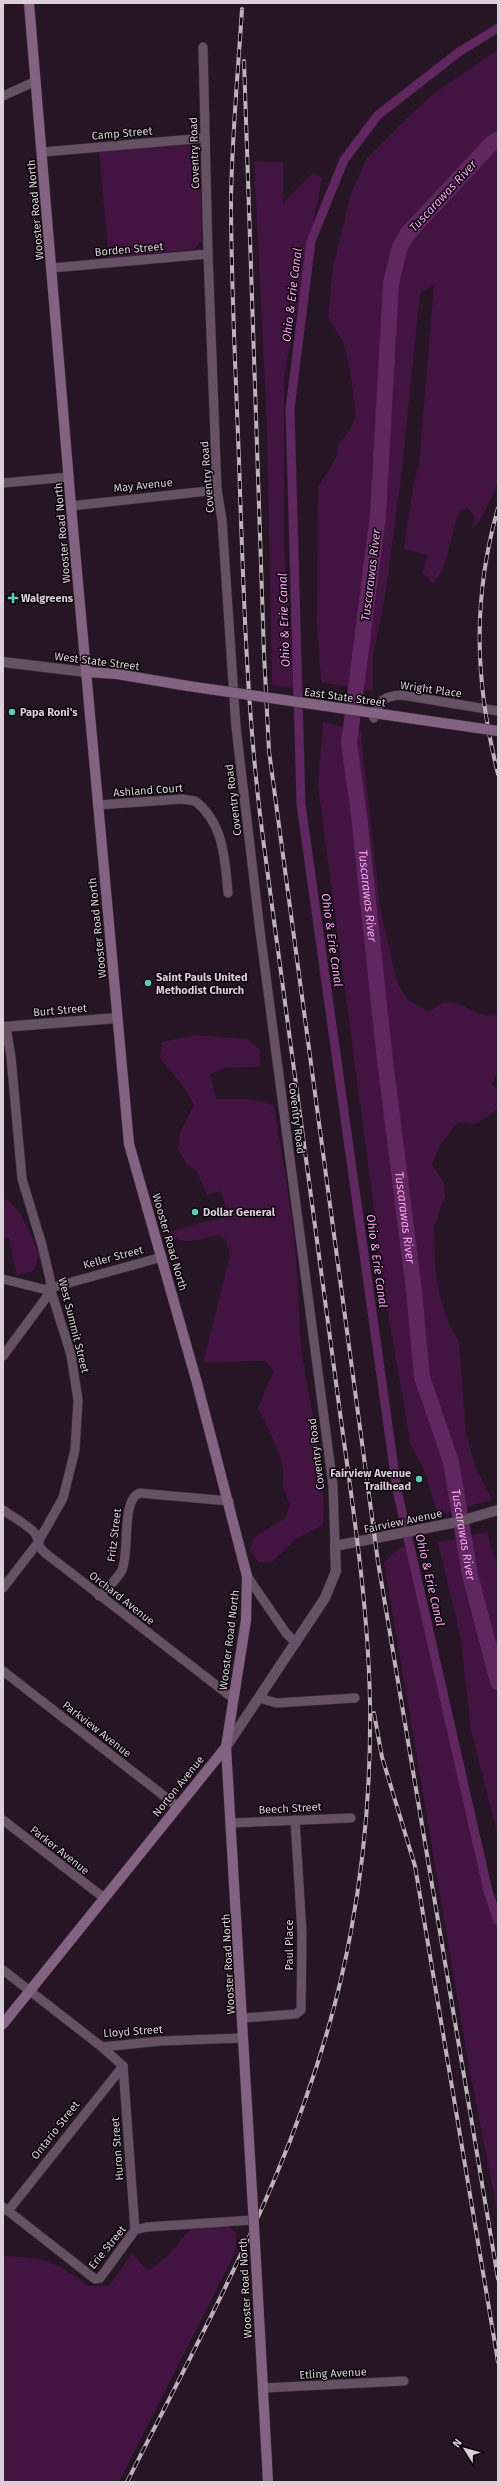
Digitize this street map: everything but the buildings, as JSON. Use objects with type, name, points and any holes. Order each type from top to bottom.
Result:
[{"type":"main road","name":"Wooster Road North","points":[[29,3],[71,506],[129,1144],[162,1257],[247,1576],[246,1620],[226,1747],[253,2209],[250,2220],[256,2261],[268,2482]]},
{"type":"main road","name":"West State Street","points":[[86,672],[117,674],[188,686]]},
{"type":"main road","name":"East State Street","points":[[188,686],[498,731]]},
{"type":"main road","name":"Norton Avenue","points":[[3,2024],[103,1897],[226,1747]]},
{"type":"street","name":"Coventry Road","points":[[203,47],[208,254],[217,490],[222,520],[236,727],[260,931],[333,1486],[334,1546]]},
{"type":"street","points":[[3,96],[36,80]]},
{"type":"street","name":"Camp Street","points":[[42,152],[205,138]]},
{"type":"street","name":"Borden Street","points":[[52,268],[208,254]]},
{"type":"street","points":[[3,483],[69,477]]},
{"type":"street","name":"May Avenue","points":[[71,506],[217,490]]},
{"type":"street","name":"West State Street","points":[[3,662],[86,672]]},
{"type":"street","name":"Wright Place","points":[[374,718],[380,701],[386,696],[402,695],[498,711]]},
{"type":"street","name":"Ashland Court","points":[[98,805],[182,799],[195,801],[213,820],[221,839],[228,893]]},
{"type":"street","name":"Burt Street","points":[[4,1027],[117,1018]]},
{"type":"street","name":"West Summit Street","points":[[3,1588],[37,1544],[63,1498],[75,1450],[78,1400],[74,1370],[51,1291],[48,1272],[20,1164],[11,1057],[4,1027]]},
{"type":"street","name":"Keller Street","points":[[51,1291],[62,1284],[162,1257]]},
{"type":"street","points":[[3,1278],[51,1291],[45,1302],[3,1356]]},
{"type":"street","name":"Fritz Street","points":[[99,1596],[122,1569],[129,1507],[136,1494],[139,1493],[228,1501]]},
{"type":"street","name":"Orchard Avenue","points":[[3,1510],[32,1530],[36,1535],[37,1544],[99,1596],[234,1699]]},
{"type":"street","name":"Fairview Avenue","points":[[334,1546],[457,1522],[498,1510]]},
{"type":"street","name":"Norton Avenue","points":[[226,1747],[296,1643],[333,1583],[336,1571],[334,1546]]},
{"type":"street","points":[[247,1576],[286,1633],[296,1643]]},
{"type":"street","name":"Parkview Avenue","points":[[3,1670],[178,1806]]},
{"type":"street","points":[[259,1698],[277,1703],[355,1698]]},
{"type":"street","name":"Beech Street","points":[[230,1823],[351,1818]]},
{"type":"street","name":"Parker Avenue","points":[[3,1820],[103,1897]]},
{"type":"street","name":"Paul Place","points":[[243,2018],[296,2014],[301,2010],[302,1933],[295,1820]]},
{"type":"street","name":"Lloyd Street","points":[[3,1970],[102,2047],[161,2041],[242,2038]]},
{"type":"street","points":[[102,2047],[123,2066]]},
{"type":"street","name":"Ontario Street","points":[[6,2209],[123,2066]]},
{"type":"street","name":"Huron Street","points":[[123,2066],[135,2230]]},
{"type":"street","name":"Erie Street","points":[[6,2209],[95,2279],[100,2278],[135,2230],[147,2227],[250,2220]]},
{"type":"street","name":"Etling Avenue","points":[[262,2388],[404,2381]]},
{"type":"shaded area","points":[[498,50],[498,482],[481,520],[471,529],[475,518],[468,508],[459,511],[443,569],[433,584],[423,573],[427,555],[404,549],[414,482],[419,465],[434,285],[420,293],[402,469],[386,591],[373,656],[373,691],[321,682],[317,623],[318,487],[337,456],[338,446],[351,428],[356,415],[350,370],[343,341],[328,318],[333,266],[351,193],[367,158],[401,124],[433,94]]},
{"type":"shaded area","points":[[196,142],[200,148],[202,240],[194,249],[109,260],[99,150]]},
{"type":"shaded area","points":[[254,161],[283,162],[283,203],[313,173],[322,178],[284,376],[284,551],[295,688],[272,685],[267,426]]},
{"type":"shaded area","points":[[323,722],[363,732],[361,738],[380,907],[397,982],[407,999],[429,1012],[443,1003],[450,1002],[464,1006],[484,1015],[491,1016],[498,1014],[498,1072],[491,1084],[498,1090],[498,1109],[476,1124],[458,1122],[440,1145],[432,1165],[444,1183],[445,1196],[434,1227],[435,1270],[441,1300],[449,1324],[459,1342],[466,1434],[476,1468],[492,1500],[438,1515],[423,1467],[411,1445],[387,1308],[318,785]]},
{"type":"shaded area","points":[[196,1035],[247,1039],[260,1050],[260,1067],[225,1068],[210,1074],[216,1099],[253,1100],[274,1106],[289,1202],[296,1259],[301,1349],[321,1463],[324,1504],[323,1525],[296,1539],[271,1563],[258,1562],[250,1550],[254,1537],[285,1518],[290,1505],[283,1487],[283,1469],[275,1443],[258,1408],[274,1371],[266,1361],[219,1363],[203,1362],[230,1254],[226,1240],[218,1235],[198,1240],[185,1241],[172,1237],[167,1232],[228,1216],[221,1191],[207,1195],[197,1172],[186,1163],[178,1149],[180,1133],[194,1105],[186,1090],[160,1058],[162,1042]]},
{"type":"shaded area","points":[[3,1198],[16,1208],[29,1230],[39,1254],[34,1271],[17,1275],[9,1238],[3,1239]]},
{"type":"shaded area","points":[[487,1532],[498,1570],[498,1836],[471,1730],[461,1640],[438,1542]]},
{"type":"shaded area","points":[[399,1547],[411,1548],[488,1891],[498,1921],[498,2215],[470,2072],[384,1563]]},
{"type":"shaded area","points":[[225,2222],[236,2233],[236,2251],[119,2482],[3,2482],[3,2256],[29,2258],[49,2262],[68,2271],[89,2286],[110,2285],[132,2253],[148,2271],[167,2257],[195,2224]]},
{"type":"waterway","name":"Ohio & Erie Canal","points":[[498,28],[459,52],[378,115],[344,160],[311,241],[290,409],[301,804],[397,1490],[488,1891],[498,1921]]},
{"type":"waterway","name":"Tuscarawas River","points":[[498,140],[492,143],[408,233],[400,247],[391,283],[378,515],[349,743],[359,815],[384,1052],[414,1291],[422,1377],[451,1462],[470,1575],[498,1682]]},
{"type":"railway","points":[[127,2482],[228,2282],[288,2146],[313,2076],[335,2005],[351,1931],[360,1875],[368,1789],[370,1703],[366,1621],[362,1580],[264,846],[250,713],[243,580],[231,235],[235,104],[242,9]]},
{"type":"railway","points":[[244,61],[264,654],[269,751],[378,1562],[498,2279]]},
{"type":"railway","points":[[498,508],[484,575],[480,641],[481,674],[485,707],[490,740],[498,774]]},
{"type":"railway","points":[[374,1713],[382,1757],[415,1866],[498,2362]]},
{"type":"place","name":"Walgreens","points":[[13,598]]},
{"type":"place","name":"Papa Roni's","points":[[12,712]]},
{"type":"place","name":"Saint Pauls United Methodist Church","points":[[148,983]]},
{"type":"place","name":"Dollar General","points":[[195,1212]]},
{"type":"place","name":"Fairview Avenue Trailhead","points":[[419,1479]]}]
